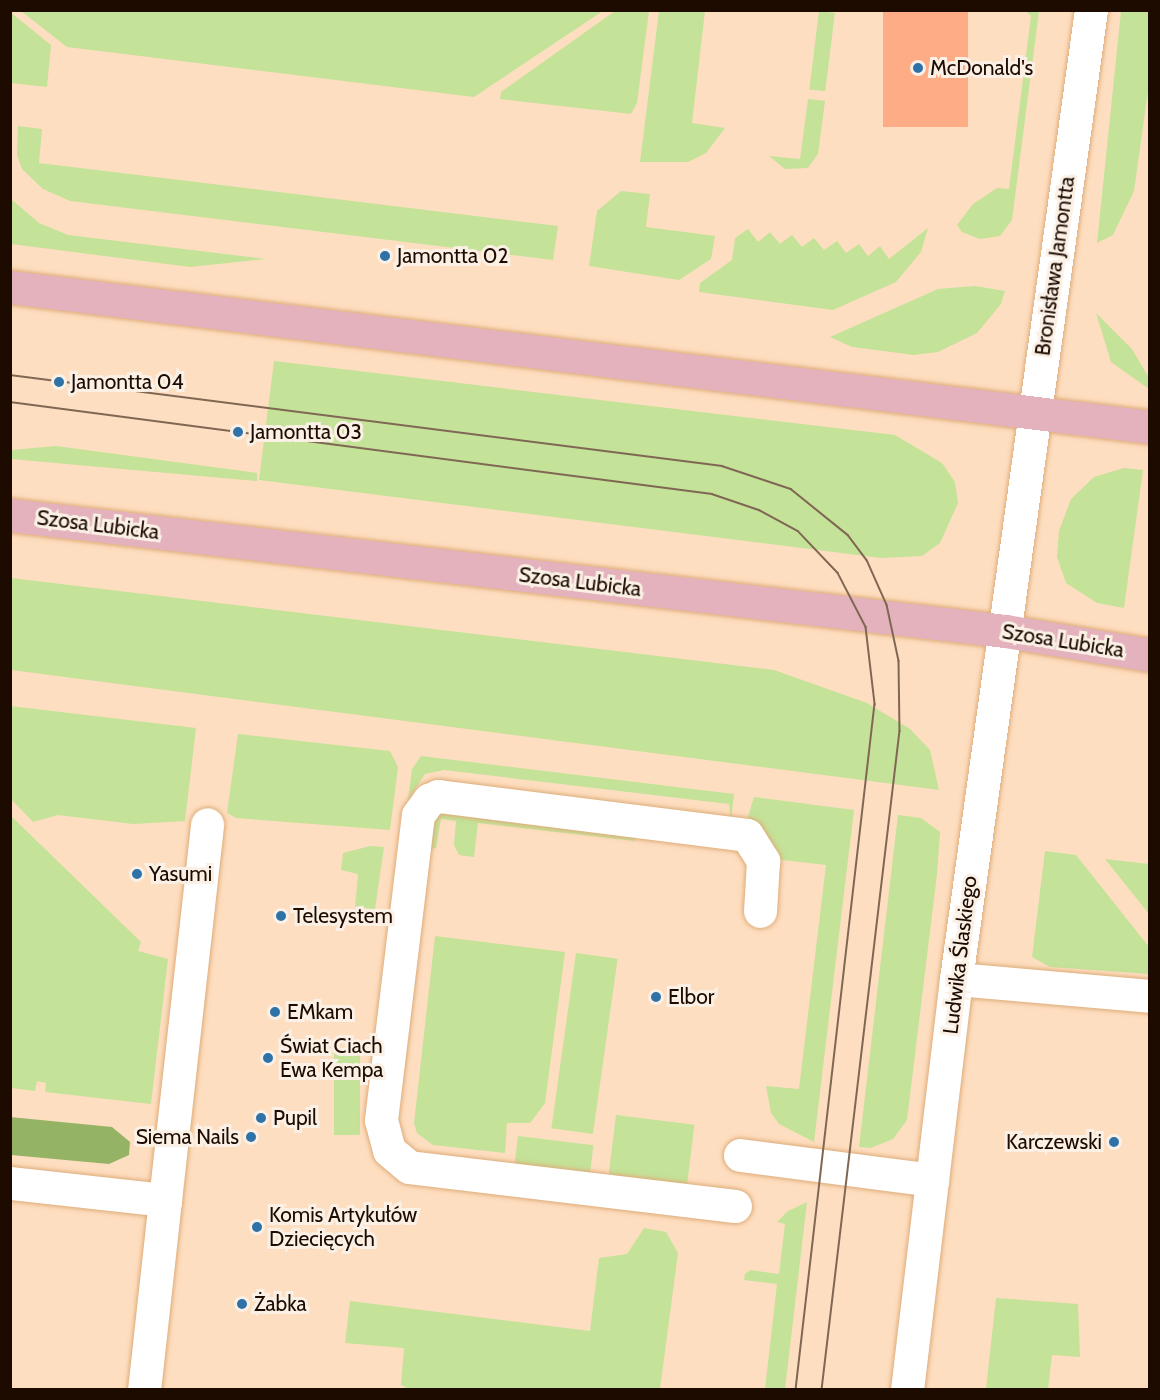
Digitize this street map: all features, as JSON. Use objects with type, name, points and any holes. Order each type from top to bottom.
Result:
[{"type":"main road","points":[[10,287],[1149,426]]},
{"type":"main road","name":"Szosa Lubicka","points":[[10,515],[1005,631],[1149,655]]},
{"type":"street","name":"Bronisława Jamontta","points":[[1019,521],[1091,10]]},
{"type":"street","name":"Ludwika Ślaskiego","points":[[907,1389],[956,979],[1019,521]]},
{"type":"street","points":[[735,1206],[422,1170],[397,1159],[384,1140],[381,1120],[412,890],[418,815],[421,807],[438,796],[747,835],[764,861],[760,911]]},
{"type":"street","points":[[144,1389],[207,824]]},
{"type":"street","points":[[956,979],[1149,996]]},
{"type":"street","points":[[740,1155],[932,1180]]},
{"type":"street","points":[[10,1183],[165,1200]]},
{"type":"green space","points":[[21,11],[603,11],[474,97],[67,47]]},
{"type":"green space","points":[[615,11],[649,11],[637,103],[631,114],[500,99],[501,92]]},
{"type":"green space","points":[[659,11],[705,11],[692,123],[725,128],[706,153],[688,162],[640,162]]},
{"type":"green space","points":[[819,11],[835,13],[825,91],[809,89]]},
{"type":"green space","points":[[1026,11],[1039,11],[1012,220],[1000,236],[980,239],[962,232],[957,225],[973,204],[997,188],[1009,189],[1031,16]]},
{"type":"green space","points":[[1121,11],[1149,11],[1149,84],[1134,191],[1113,235],[1097,243]]},
{"type":"green space","points":[[10,12],[51,45],[47,87],[11,83]]},
{"type":"green space","points":[[808,99],[825,101],[818,154],[808,168],[785,169],[769,156],[800,159]]},
{"type":"green space","points":[[18,126],[42,129],[39,163],[558,226],[553,260],[70,201],[43,189],[22,169],[17,155]]},
{"type":"green space","points":[[621,191],[650,194],[646,227],[715,236],[711,259],[679,280],[589,266],[597,211]]},
{"type":"green space","points":[[11,199],[39,223],[68,235],[266,259],[190,267],[11,244]]},
{"type":"green space","points":[[928,228],[921,252],[896,282],[833,310],[699,292],[700,283],[732,260],[735,238],[748,229],[758,242],[770,232],[780,244],[792,235],[802,247],[814,238],[824,250],[837,241],[846,253],[859,244],[868,256],[880,246],[889,259]]},
{"type":"green space","points":[[975,286],[1005,291],[1001,304],[977,333],[938,352],[914,355],[852,347],[830,337],[938,289]]},
{"type":"green space","points":[[1096,313],[1132,349],[1149,378],[1149,389],[1111,362]]},
{"type":"green space","points":[[274,361],[895,435],[942,463],[955,482],[958,503],[940,543],[922,556],[881,558],[259,480]]},
{"type":"green space","points":[[56,446],[257,473],[257,481],[11,459],[11,450]]},
{"type":"green space","points":[[1124,468],[1143,470],[1124,608],[1097,603],[1066,583],[1057,557],[1059,531],[1071,499],[1094,477]]},
{"type":"green space","points":[[11,578],[774,670],[867,703],[910,729],[930,750],[939,790],[11,670]]},
{"type":"green space","points":[[10,706],[196,728],[185,821],[133,824],[58,815],[33,822],[11,799]]},
{"type":"green space","points":[[238,734],[390,751],[398,767],[390,830],[236,818],[227,813]]},
{"type":"green space","points":[[421,756],[734,794],[731,821],[729,804],[444,770],[425,774],[408,800],[412,769]]},
{"type":"green space","points":[[754,797],[854,810],[814,1142],[779,1124],[771,1113],[766,1086],[799,1089],[826,865],[774,859],[746,823]]},
{"type":"green space","points":[[434,811],[636,830],[635,841],[478,823],[474,857],[459,855],[454,845],[456,821],[441,819],[436,848],[425,850]]},
{"type":"green space","points":[[10,815],[141,942],[138,951],[168,959],[151,1104],[45,1092],[46,1083],[37,1081],[35,1091],[11,1088]]},
{"type":"green space","points":[[898,815],[921,818],[940,832],[937,874],[907,1120],[893,1139],[871,1148],[859,1147]]},
{"type":"green space","points":[[370,846],[384,847],[375,909],[355,907],[358,874],[341,870],[343,853]]},
{"type":"green space","points":[[1045,851],[1076,855],[1149,947],[1149,974],[1050,967],[1032,957]]},
{"type":"green space","points":[[1105,859],[1149,864],[1149,914]]},
{"type":"green space","points":[[435,936],[565,952],[545,1103],[530,1123],[507,1123],[505,1153],[433,1145],[417,1133],[414,1123]]},
{"type":"green space","points":[[576,953],[618,959],[593,1134],[551,1128]]},
{"type":"green space","points":[[334,1053],[360,1053],[360,1135],[334,1135]]},
{"type":"green space","points":[[616,1115],[694,1125],[687,1184],[609,1175]]},
{"type":"green space","points":[[10,1117],[112,1127],[130,1142],[129,1155],[109,1164],[11,1155]]},
{"type":"green space","points":[[518,1136],[593,1145],[590,1174],[514,1165]]},
{"type":"green space","points":[[807,1202],[785,1389],[765,1389],[777,1284],[744,1280],[745,1274],[750,1270],[779,1274],[785,1224],[777,1222],[788,1211]]},
{"type":"green space","points":[[644,1228],[666,1232],[678,1253],[660,1389],[409,1389],[401,1385],[404,1348],[345,1343],[350,1301],[590,1331],[599,1258],[627,1254]]},
{"type":"green space","points":[[996,1298],[1078,1304],[1080,1357],[1052,1355],[1048,1389],[986,1389]]},
{"type":"building","name":"McDonald's","points":[[883,10],[968,10],[968,127],[883,127]]},
{"type":"tram line","points":[[10,375],[722,466],[791,489],[848,535],[867,560],[887,605],[899,661],[900,731],[822,1390]]},
{"type":"tram line","points":[[10,402],[712,494],[759,510],[798,531],[838,573],[866,627],[875,704],[796,1390]]},
{"type":"place","name":"McDonald's","points":[[918,68]]},
{"type":"place","name":"Jamontta 02","points":[[385,256]]},
{"type":"place","name":"Jamontta 04","points":[[59,382]]},
{"type":"place","name":"Jamontta 03","points":[[238,432]]},
{"type":"place","name":"Yasumi","points":[[137,874]]},
{"type":"place","name":"Telesystem","points":[[281,916]]},
{"type":"place","name":"Elbor","points":[[656,997]]},
{"type":"place","name":"EMkam","points":[[275,1012]]},
{"type":"place","name":"Świat Ciach Ewa Kempa","points":[[268,1058]]},
{"type":"place","name":"Pupil","points":[[261,1118]]},
{"type":"place","name":"Siema Nails","points":[[251,1137]]},
{"type":"place","name":"Karczewski","points":[[1114,1142]]},
{"type":"place","name":"Komis Artykułów Dziecięcych","points":[[257,1227]]},
{"type":"place","name":"Żabka","points":[[242,1304]]}]
